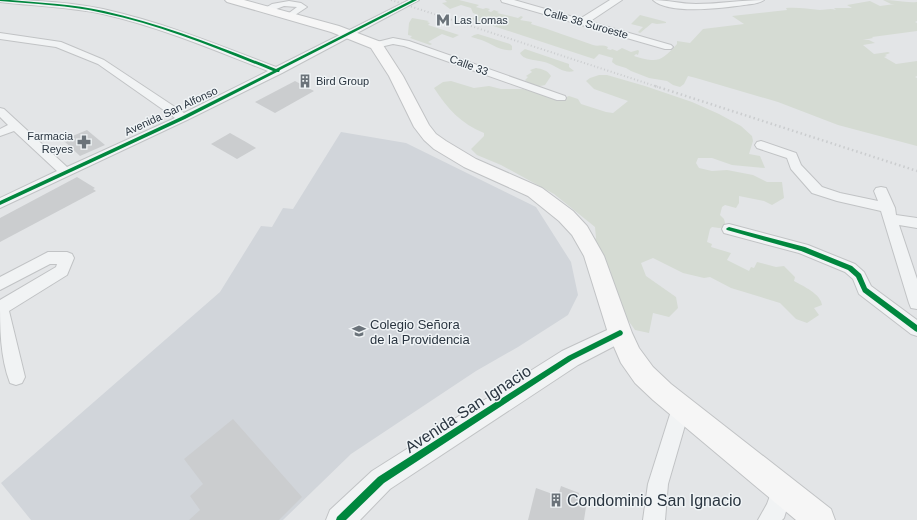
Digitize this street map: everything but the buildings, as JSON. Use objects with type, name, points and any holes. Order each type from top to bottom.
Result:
[{"type":"main road","points":[[234,0],[350,34],[376,45],[396,76],[422,127],[430,137],[440,145],[470,163],[535,192],[566,216],[580,231],[594,256],[620,333],[630,355],[644,375],[681,408],[820,520]]},
{"type":"street","points":[[0,0],[70,7],[116,14],[161,28],[278,71]]},
{"type":"street","name":"Avenida San Alfonso","points":[[0,203],[183,118],[415,0]]},
{"type":"street","name":"Calle 38 Suroeste","points":[[505,0],[668,47]]},
{"type":"street","points":[[582,22],[617,0]]},
{"type":"street","points":[[658,0],[670,4],[693,8],[760,0]]},
{"type":"street","points":[[0,36],[58,44],[101,62],[183,118]]},
{"type":"street","name":"Calle 33","points":[[376,45],[393,41],[406,43],[561,98]]},
{"type":"street","points":[[0,111],[65,172]]},
{"type":"street","points":[[0,133],[16,126]]},
{"type":"street","points":[[761,144],[792,156],[795,166],[817,190],[917,224]]},
{"type":"street","points":[[881,191],[917,304]]},
{"type":"street","points":[[729,229],[803,249],[850,268],[858,276],[865,290],[917,329]]},
{"type":"street","points":[[0,284],[48,258],[68,258],[62,271],[0,308],[16,376]]},
{"type":"street","name":"Avenida San Ignacio","points":[[340,520],[381,480],[570,358],[620,333]]},
{"type":"street","points":[[654,520],[658,484],[681,408]]},
{"type":"street","points":[[769,520],[776,510],[782,489]]},
{"type":"street","points":[[782,489],[784,520]]},
{"type":"shaded area","points":[[445,0],[459,0],[479,5],[476,7],[490,9],[488,11],[491,12],[494,10],[499,12],[497,13],[518,18],[521,16],[523,17],[520,20],[532,22],[531,24],[593,45],[606,46],[608,47],[607,49],[617,51],[622,48],[631,52],[638,50],[638,55],[636,54],[634,56],[648,60],[662,58],[677,44],[677,41],[690,43],[703,29],[744,24],[732,16],[787,10],[786,8],[836,10],[834,8],[852,8],[847,5],[870,1],[880,6],[895,4],[891,4],[883,0],[917,2],[917,21],[915,22],[917,23],[917,31],[872,37],[873,38],[863,40],[869,40],[875,43],[863,45],[874,54],[890,53],[884,57],[896,64],[917,61],[917,76],[915,77],[917,78],[917,146],[838,125],[778,102],[696,78],[688,76],[684,84],[680,87],[667,81],[649,78],[616,65],[612,62],[613,58],[599,54],[594,59],[469,18],[473,18],[478,15],[473,13],[471,8],[461,5],[450,9],[442,3],[447,2]]},
{"type":"shaded area","points":[[640,15],[666,23],[652,23],[640,33],[638,32],[643,27],[631,24]]},
{"type":"shaded area","points":[[412,18],[429,21],[427,22],[430,23],[428,25],[459,35],[453,38],[442,34],[428,42],[432,44],[430,45],[410,38],[412,36],[408,35],[409,23]]},
{"type":"shaded area","points":[[478,34],[510,44],[512,46],[512,50],[499,48],[482,40],[471,37]]},
{"type":"shaded area","points":[[525,49],[569,64],[569,67],[574,71],[567,72],[546,62],[525,58],[520,53]]},
{"type":"shaded area","points":[[536,68],[546,71],[551,76],[545,85],[534,86],[525,80],[528,77],[526,76],[532,72],[530,70]]},
{"type":"shaded area","points":[[599,75],[607,75],[645,86],[692,102],[741,126],[752,136],[753,141],[749,154],[760,156],[765,168],[732,165],[712,158],[698,158],[696,163],[699,168],[712,171],[727,170],[753,175],[767,182],[782,182],[784,198],[772,205],[764,201],[739,196],[739,203],[736,208],[725,205],[722,207],[720,215],[724,219],[726,227],[712,227],[710,229],[707,242],[712,244],[711,247],[731,253],[727,260],[749,271],[751,267],[754,268],[757,262],[776,267],[784,266],[795,277],[794,281],[811,291],[821,301],[822,305],[814,308],[819,315],[807,323],[796,319],[780,303],[731,288],[710,277],[704,278],[683,273],[653,258],[641,263],[646,276],[676,297],[678,308],[669,317],[653,313],[649,333],[635,330],[620,309],[610,270],[589,248],[596,238],[595,227],[554,194],[501,165],[477,155],[471,149],[484,136],[484,133],[468,125],[455,115],[434,88],[443,82],[451,81],[474,88],[489,86],[501,89],[523,89],[547,96],[564,98],[569,96],[578,99],[581,104],[613,113],[628,101],[594,89],[586,81]]},
{"type":"shaded area","name":"Colegio Señora de la Providencia","points":[[341,132],[406,143],[536,207],[571,262],[578,295],[568,315],[518,347],[476,371],[351,454],[283,520],[31,520],[1,483],[220,292],[261,226],[272,227],[283,208],[293,209]]},
{"type":"railway","points":[[391,0],[658,87]]},
{"type":"railway","points":[[655,86],[917,171]]},
{"type":"cycle path","points":[[0,0],[74,7],[117,15],[178,34],[278,71]]},
{"type":"cycle path","points":[[0,203],[183,118],[415,0]]},
{"type":"cycle path","points":[[729,229],[803,249],[850,268],[859,276],[865,290],[917,329]]},
{"type":"cycle path","points":[[340,520],[381,480],[570,358],[620,333]]},
{"type":"place","name":"Las Lomas","points":[[443,20]]},
{"type":"place","name":"Bird Group","points":[[305,81]]},
{"type":"place","name":"Farmacia Reyes","points":[[84,142]]},
{"type":"place","name":"Colegio Señora de la Providencia","points":[[359,331]]},
{"type":"place","name":"Condominio San Ignacio","points":[[556,500]]}]
